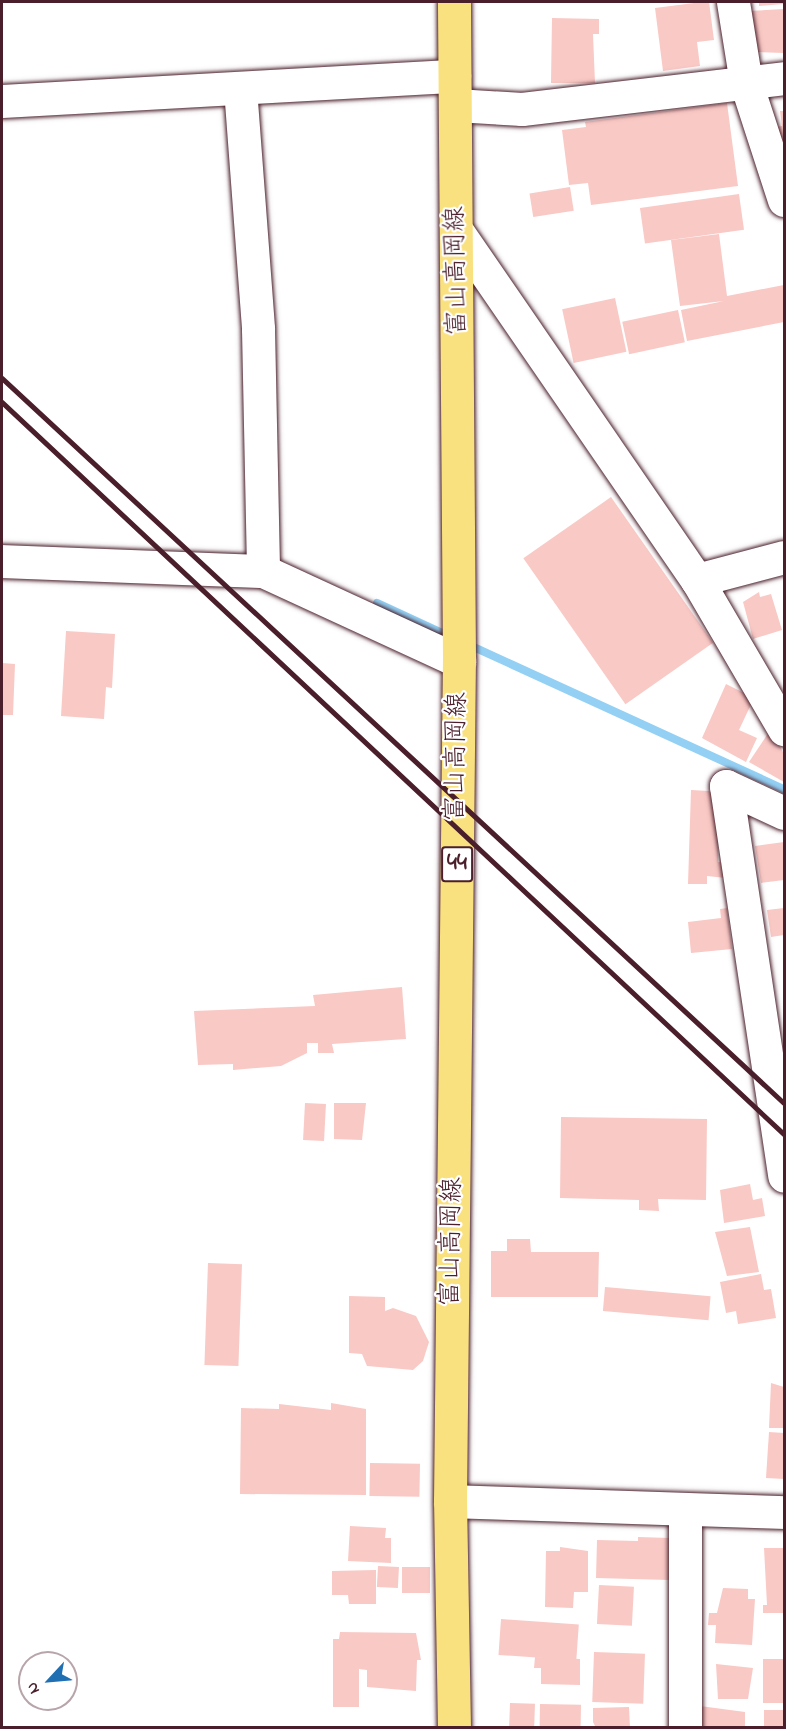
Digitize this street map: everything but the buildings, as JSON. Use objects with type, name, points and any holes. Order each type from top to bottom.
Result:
[{"type":"main road","name":"富山高岡線","points":[[454,2],[454,90],[459,234],[459,661],[450,1501],[454,1728]]},
{"type":"street","points":[[732,2],[746,83],[784,200]]},
{"type":"street","points":[[2,101],[240,88],[454,90],[522,109],[784,78]]},
{"type":"street","points":[[240,88],[258,329],[262,571]]},
{"type":"street","points":[[459,234],[697,580],[784,729]]},
{"type":"street","points":[[697,580],[784,557]]},
{"type":"street","points":[[2,561],[262,571],[459,661]]},
{"type":"street","points":[[784,813],[726,786],[784,1176]]},
{"type":"street","points":[[450,1501],[784,1512]]},
{"type":"street","points":[[685,1509],[686,1728]]},
{"type":"waterway","points":[[377,603],[453,638]]},
{"type":"waterway","points":[[467,644],[784,789]]},
{"type":"railway","points":[[2,378],[784,1103]]},
{"type":"railway","points":[[2,402],[784,1134]]}]
